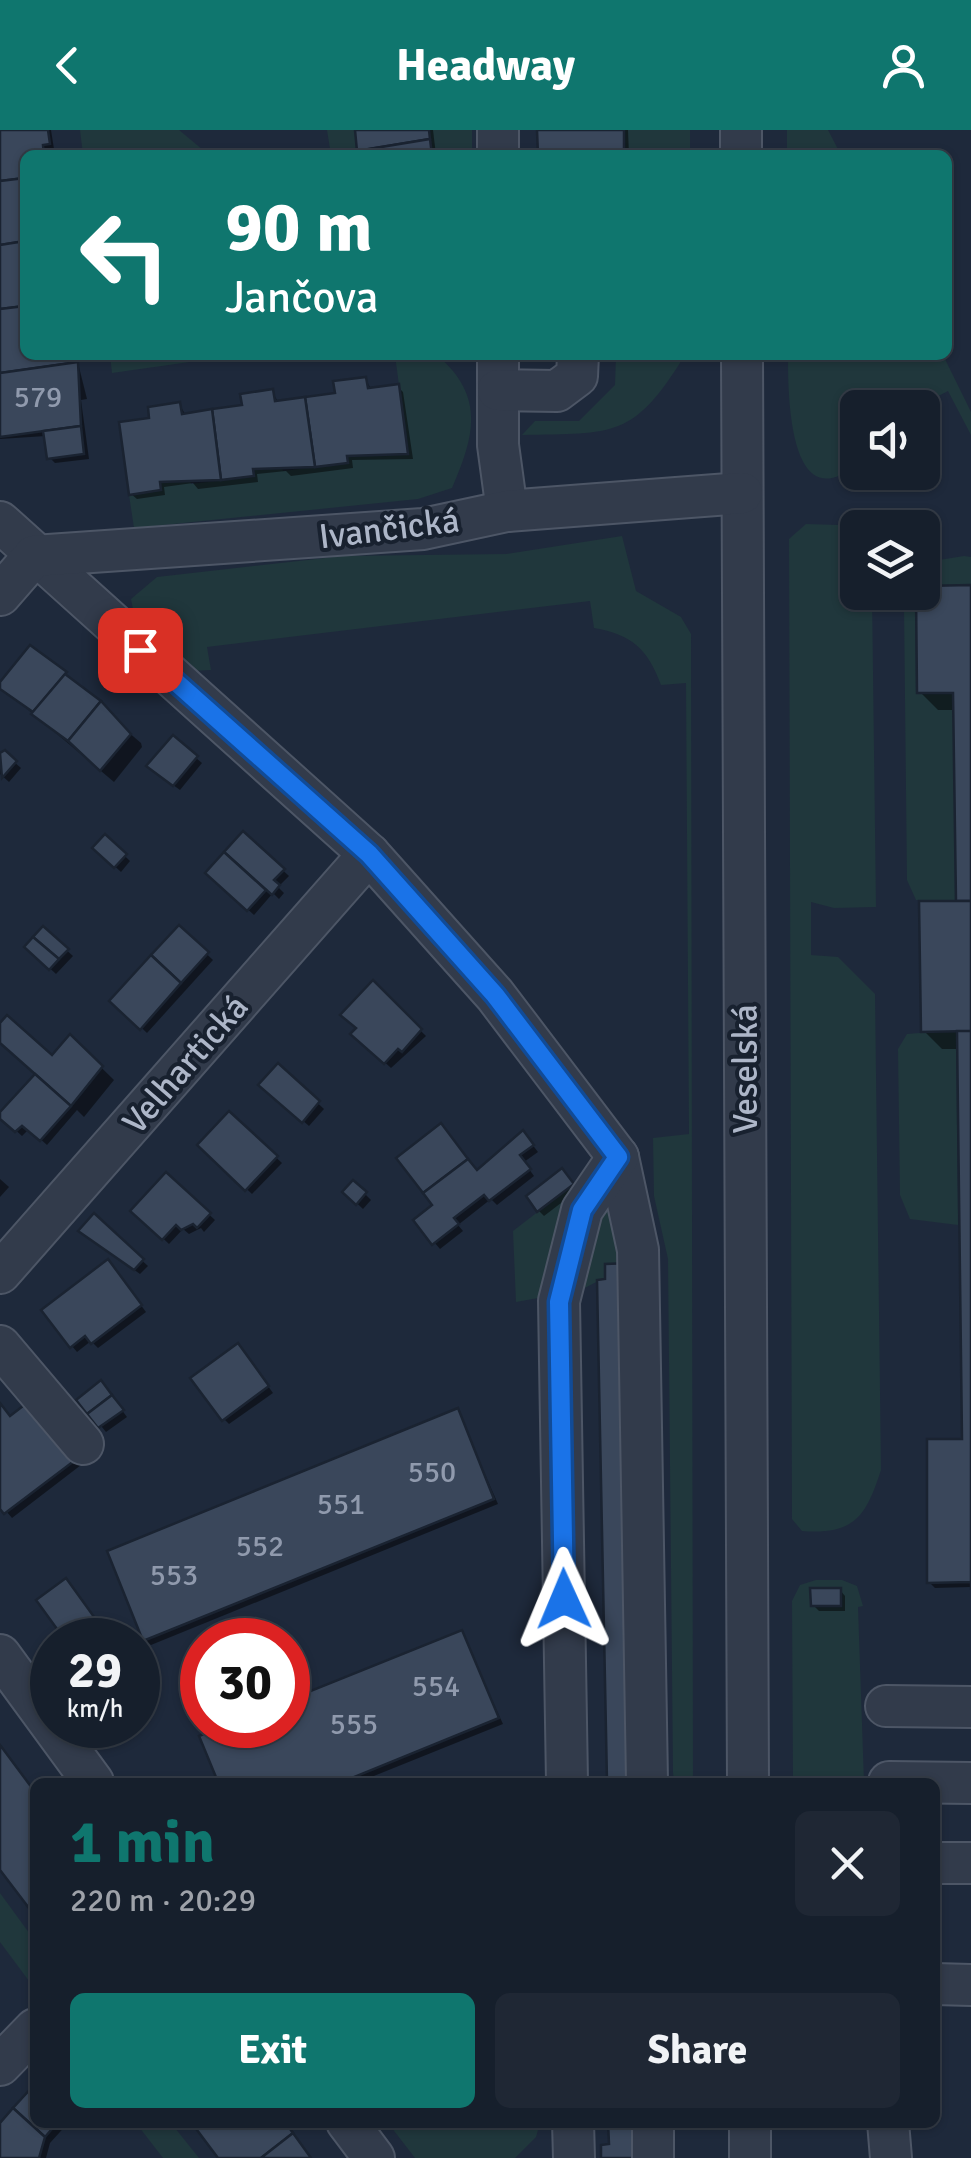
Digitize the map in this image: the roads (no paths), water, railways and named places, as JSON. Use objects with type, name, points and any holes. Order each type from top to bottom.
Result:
[{"type":"street","points":[[506,511],[498,446],[498,373],[557,391],[576,376],[578,360]]},
{"type":"street","name":"Veselská","points":[[742,360],[748,1778]]},
{"type":"street","name":"Ivančická","points":[[34,556],[423,529],[506,511],[742,492]]},
{"type":"street","points":[[0,522],[369,854],[495,995],[618,1157],[638,1250],[647,1778]]},
{"type":"street","points":[[0,595],[34,556]]},
{"type":"street","name":"Velhartická","points":[[0,1274],[369,854]]},
{"type":"street","points":[[567,1778],[559,1302],[582,1210],[618,1157]]},
{"type":"street","points":[[0,1346],[83,1444]]},
{"type":"street","points":[[0,1655],[90,1778]]},
{"type":"street","points":[[886,1706],[971,1707]]},
{"type":"street","points":[[940,1783],[971,1783]]},
{"type":"street","points":[[940,1863],[971,1863]]},
{"type":"street","points":[[940,1984],[971,1985]]},
{"type":"street","points":[[0,2065],[30,2034]]},
{"type":"street","points":[[352,2128],[374,2158]]},
{"type":"street","points":[[573,2128],[574,2158]]},
{"type":"street","points":[[652,2128],[653,2158]]},
{"type":"street","points":[[750,2128],[750,2158]]},
{"type":"street","points":[[888,2128],[890,2158]]}]
